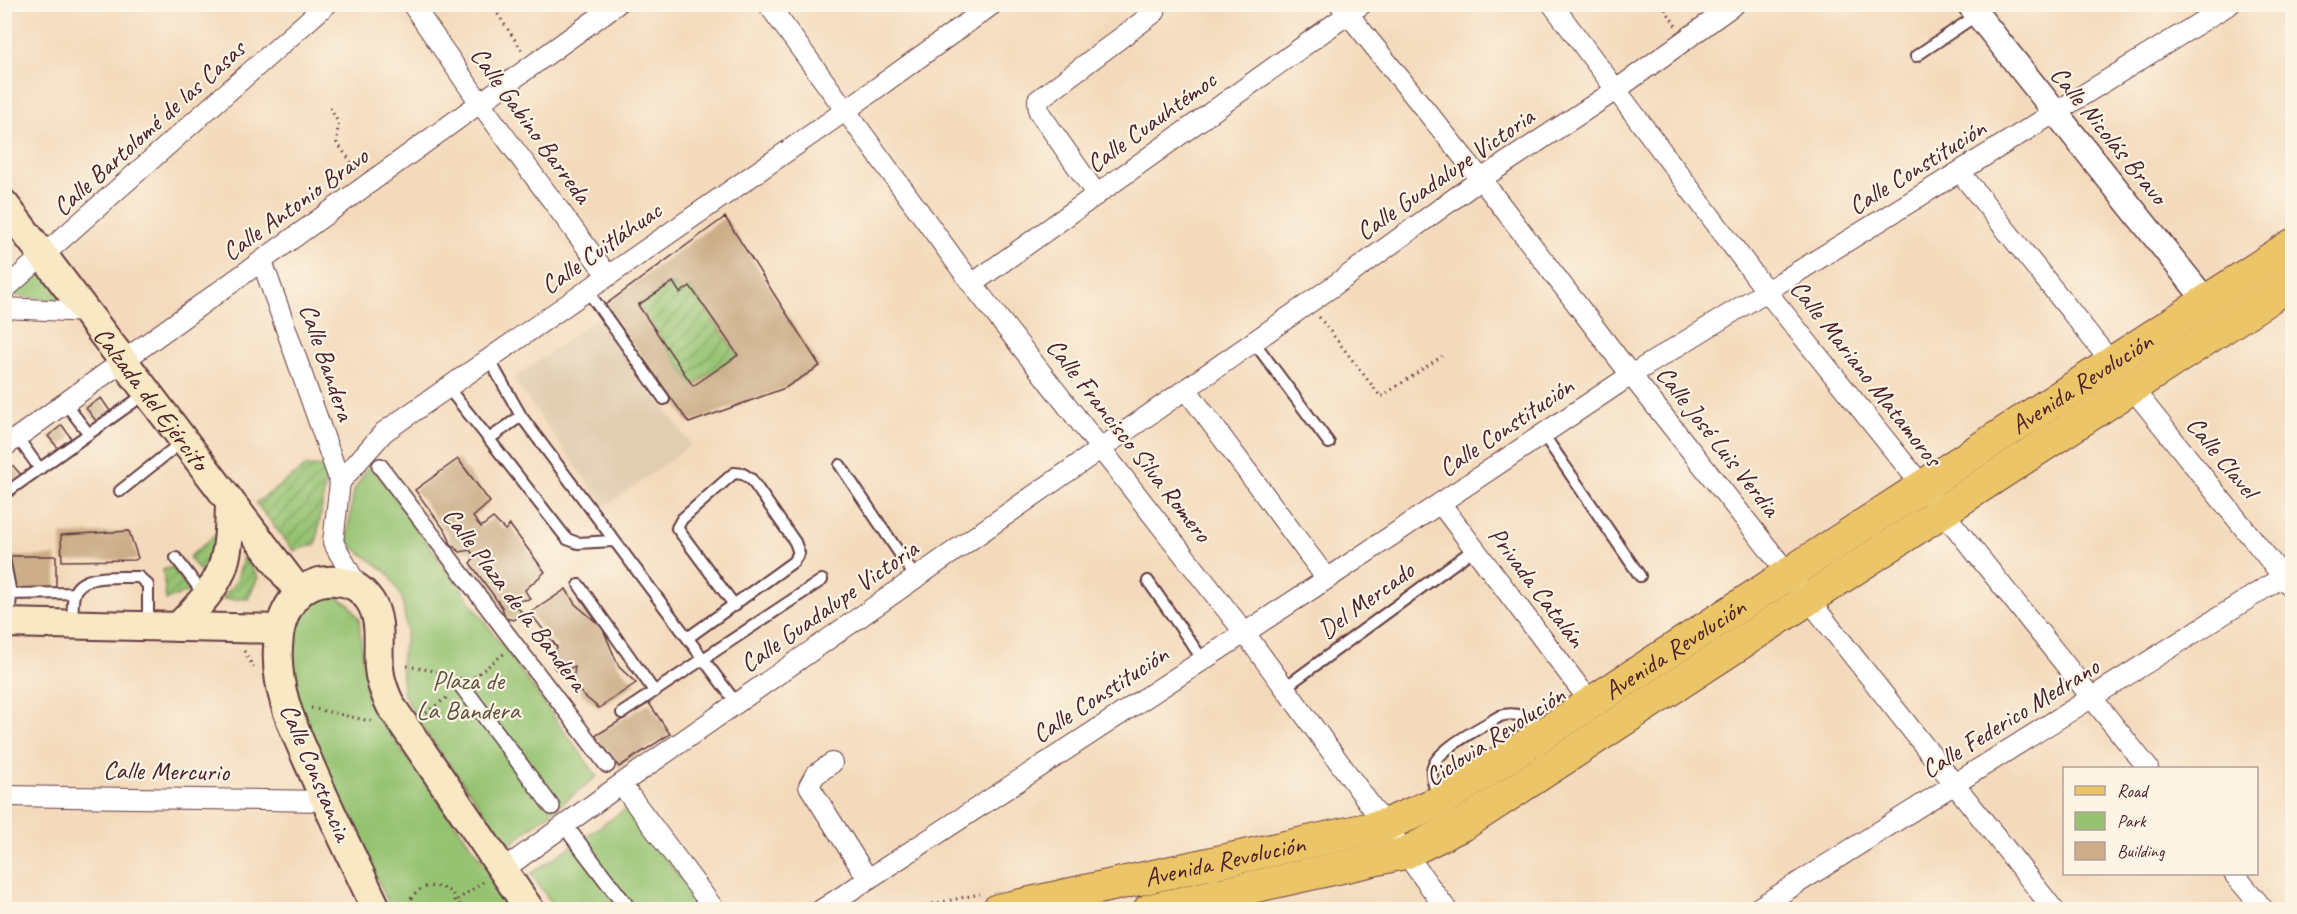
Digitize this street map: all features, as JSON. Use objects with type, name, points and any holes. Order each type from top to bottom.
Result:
[{"type":"main road","name":"Calzada del Ejército","points":[[4,204],[46,256],[299,592]]},
{"type":"main road","name":"Avenida Revolución","points":[[998,905],[1385,825],[1440,802],[2292,245]]},
{"type":"main road","name":"Avenida Revolución","points":[[1149,909],[1406,853],[1464,824],[2292,283]]},
{"type":"main road","points":[[178,627],[206,597],[222,571],[229,543],[230,502]]},
{"type":"main road","points":[[7,623],[279,629],[283,615],[299,592],[308,586],[329,580],[358,587],[376,613],[379,628],[379,669],[383,690],[391,706],[495,874],[530,909]]},
{"type":"main road","name":"Calle Constancia","points":[[279,629],[278,671],[284,704],[326,801],[377,909]]},
{"type":"street","name":"Calle Bartolomé de las Casas","points":[[4,290],[46,256],[327,4]]},
{"type":"street","name":"Calle Gabino Barreda","points":[[412,4],[480,103],[608,276]]},
{"type":"street","name":"Calle Antonio Bravo","points":[[11,442],[617,4]]},
{"type":"street","name":"Calle Francisco Silva Romero","points":[[768,4],[972,284],[1244,632],[1447,909]]},
{"type":"street","name":"Calle Cuitláhuac","points":[[340,482],[384,432],[845,111],[993,4]]},
{"type":"street","name":"Calle Mariano Matamoros","points":[[1552,4],[1767,292],[2091,700],[2147,767]]},
{"type":"street","name":"Calle Guadalupe Victoria","points":[[495,874],[1254,342],[1481,179],[1616,90],[1735,4]]},
{"type":"street","name":"Calle Constitución","points":[[821,909],[1326,579],[1631,375],[2230,4]]},
{"type":"street","name":"Calle José Luis Verdia","points":[[1350,8],[1631,375],[2054,909]]},
{"type":"street","name":"Calle Cuauhtémoc","points":[[972,284],[1097,195],[1350,8]]},
{"type":"street","name":"Calle Nicolás Bravo","points":[[1973,10],[2206,301]]},
{"type":"street","points":[[1097,195],[1040,112],[1038,100],[1155,12]]},
{"type":"street","points":[[1960,172],[2111,362]]},
{"type":"street","name":"Calle Bandera","points":[[262,261],[340,482]]},
{"type":"street","points":[[4,308],[88,312]]},
{"type":"street","name":"Calle Clavel","points":[[2132,388],[2289,579]]},
{"type":"street","points":[[1186,389],[1326,579]]},
{"type":"street","name":"Calle Plaza de la Bandera","points":[[380,466],[607,765]]},
{"type":"street","points":[[340,482],[333,542],[358,587]]},
{"type":"street","name":"Privada Catalán","points":[[1440,503],[1591,703]]},
{"type":"street","name":"Calle Federico Medrano","points":[[1764,907],[1955,783],[2289,579]]},
{"type":"street","points":[[462,681],[552,807]]},
{"type":"street","points":[[832,763],[810,780],[811,792],[868,879]]},
{"type":"street","points":[[621,784],[715,909]]},
{"type":"street","name":"Calle Mercurio","points":[[4,796],[326,801]]},
{"type":"street","points":[[572,835],[629,909]]},
{"type":"street","points":[[2236,875],[2264,909]]},
{"type":"lane","points":[[1916,56],[1973,10]]},
{"type":"lane","points":[[587,290],[664,399]]},
{"type":"lane","points":[[1254,342],[1329,442]]},
{"type":"lane","points":[[489,359],[521,416],[612,541],[689,637],[737,704]]},
{"type":"lane","points":[[448,387],[567,539],[578,543],[612,541]]},
{"type":"lane","points":[[4,494],[148,392]]},
{"type":"lane","points":[[65,403],[89,434]]},
{"type":"lane","points":[[489,439],[521,416]]},
{"type":"lane","points":[[1543,434],[1640,576]]},
{"type":"lane","points":[[120,491],[184,440]]},
{"type":"lane","points":[[11,442],[40,469]]},
{"type":"lane","points":[[840,465],[916,578]]},
{"type":"lane","points":[[689,637],[735,606],[793,562],[799,553],[795,542],[751,479],[743,474],[734,473],[682,519],[677,528],[735,606]]},
{"type":"lane","name":"Del Mercado","points":[[1284,688],[1474,549]]},
{"type":"lane","points":[[4,558],[8,594],[7,623]]},
{"type":"lane","points":[[176,558],[206,597]]},
{"type":"lane","points":[[72,624],[74,594],[88,580],[139,577],[148,585],[148,627]]},
{"type":"lane","points":[[622,713],[822,580]]},
{"type":"lane","points":[[1148,581],[1203,660]]},
{"type":"lane","points":[[579,585],[654,691]]},
{"type":"lane","points":[[8,594],[74,594]]},
{"type":"path","points":[[491,4],[533,65]]},
{"type":"path","points":[[1662,4],[1686,40]]},
{"type":"path","points":[[330,108],[338,122],[337,143],[369,183]]},
{"type":"path","points":[[1309,303],[1381,397],[1442,356]]},
{"type":"path","points":[[239,646],[249,657],[258,675]]},
{"type":"path","points":[[407,666],[462,681]]},
{"type":"path","points":[[309,708],[374,722]]},
{"type":"path","points":[[457,900],[495,874]]},
{"type":"path","points":[[407,909],[413,895],[428,886],[445,888],[463,909]]},
{"type":"path","points":[[457,900],[459,909]]},
{"type":"path","points":[[903,909],[998,905]]},
{"type":"path","points":[[955,909],[998,905]]},
{"type":"shaded area","points":[[599,317],[691,445],[605,507],[513,379]]},
{"type":"green space","points":[[42,267],[66,302],[6,294]]},
{"type":"green space","points":[[673,282],[680,292],[690,286],[738,355],[693,386],[638,305]]},
{"type":"green space","name":"Plaza de La Bandera","points":[[370,464],[597,776],[509,845],[418,722],[403,692],[401,660],[407,632],[402,598],[388,573],[350,545],[347,535],[354,490]]},
{"type":"green space","points":[[307,466],[328,467],[316,544],[294,551],[256,503]]},
{"type":"green space","points":[[220,531],[205,578],[189,557]]},
{"type":"green space","points":[[243,557],[258,577],[248,599],[222,599],[237,580]]},
{"type":"green space","points":[[172,567],[190,591],[166,600],[163,570]]},
{"type":"green space","name":"Plaza de La Bandera","points":[[336,596],[350,605],[359,619],[367,702],[517,909],[391,909],[304,724],[293,684],[292,636],[297,617],[305,605],[318,597]]},
{"type":"green space","points":[[629,807],[703,909],[556,909],[531,874]]},
{"type":"building","points":[[725,217],[820,366],[785,388],[689,423],[605,305]],"holes":[[[673,282],[680,293],[690,286],[738,355],[693,386],[638,305]]]},
{"type":"building","points":[[101,398],[110,411],[96,421],[86,408]]},
{"type":"building","points":[[62,425],[71,438],[58,448],[48,436]]},
{"type":"building","points":[[458,459],[490,502],[473,517],[481,527],[493,518],[505,530],[510,525],[545,572],[525,590],[530,599],[511,602],[521,611],[514,620],[505,618],[502,607],[470,563],[475,557],[470,550],[460,552],[451,544],[447,533],[415,490]]},
{"type":"building","points":[[8,460],[22,476],[9,486],[4,480],[4,463]]},
{"type":"building","points":[[129,531],[138,558],[135,560],[62,561],[61,535]]},
{"type":"building","points":[[4,556],[56,556],[56,590],[4,590]]},
{"type":"building","points":[[566,589],[575,604],[602,627],[619,667],[636,683],[599,708],[583,695],[573,681],[575,666],[561,673],[554,668],[553,656],[557,647],[530,613]]},
{"type":"building","points":[[649,703],[670,734],[619,767],[595,736]]}]
